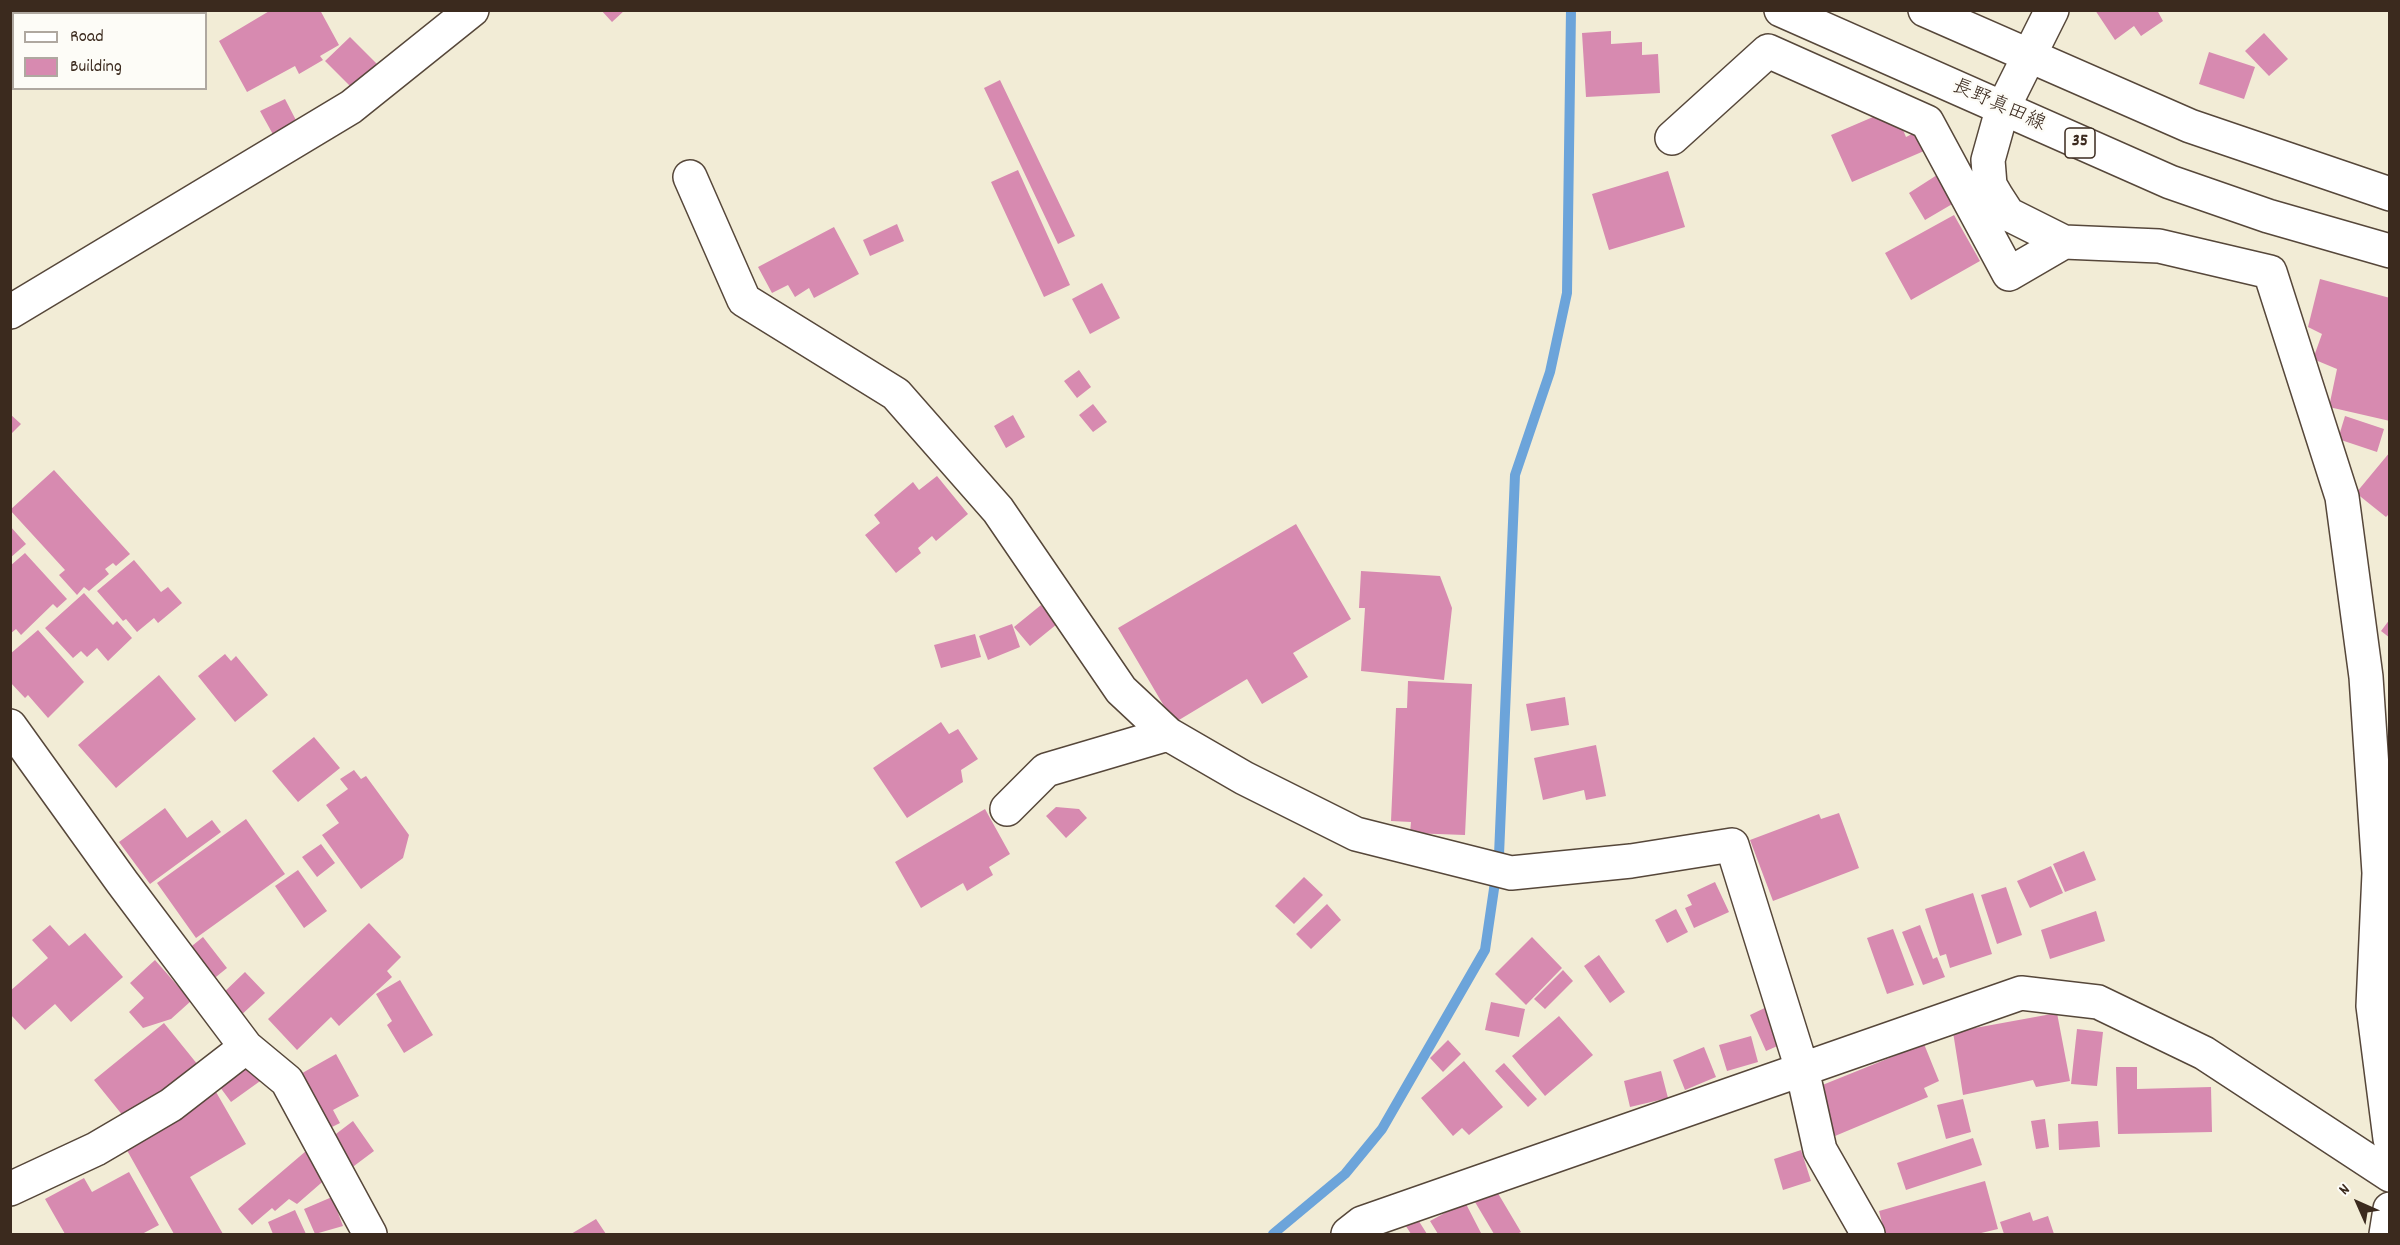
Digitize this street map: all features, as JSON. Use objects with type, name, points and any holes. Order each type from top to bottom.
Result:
[{"type":"street","points":[[10,312],[351,108],[472,10]]},
{"type":"street","points":[[1925,10],[2190,126],[2390,194]]},
{"type":"street","points":[[1986,203],[1990,185],[1988,160],[2002,110],[2052,10]]},
{"type":"street","points":[[1672,138],[1768,51],[1783,12]]},
{"type":"street","name":"長野真田線","points":[[1783,12],[2170,182],[2268,216],[2390,251]]},
{"type":"street","points":[[1768,51],[1927,122],[1986,203],[2009,274],[2064,242]]},
{"type":"street","points":[[1927,122],[1946,84]]},
{"type":"street","points":[[690,177],[744,300],[896,394],[998,510],[1121,690],[1168,734],[1244,778],[1356,834],[1498,870],[1631,861],[1732,845],[1802,1069],[1820,1150],[1868,1234]]},
{"type":"street","points":[[1986,203],[2064,242],[2159,246],[2270,272],[2342,498],[2367,688],[2379,873],[2373,1006],[2390,1139]]},
{"type":"street","points":[[10,726],[122,882],[246,1047],[287,1081],[370,1234]]},
{"type":"street","points":[[1007,809],[1046,770],[1168,734]]},
{"type":"street","points":[[1348,1234],[1362,1223],[2021,993],[2098,1002],[2204,1053],[2390,1174]]},
{"type":"street","points":[[10,1189],[96,1149],[171,1105],[246,1047]]},
{"type":"street","points":[[2386,1234],[2390,1209]]},
{"type":"building","points":[[271,10],[320,10],[339,45],[320,56],[323,60],[299,74],[295,66],[247,92],[219,41]]},
{"type":"building","points":[[601,10],[625,10],[612,22]]},
{"type":"building","points":[[2095,10],[2157,10],[2163,21],[2141,36],[2134,26],[2115,40]]},
{"type":"building","points":[[1611,31],[1611,44],[1642,42],[1642,55],[1658,54],[1660,93],[1586,97],[1582,33]]},
{"type":"building","points":[[2264,33],[2288,59],[2269,76],[2245,51]]},
{"type":"building","points":[[350,37],[379,66],[354,90],[325,61]]},
{"type":"building","points":[[2209,52],[2255,67],[2244,99],[2199,84]]},
{"type":"building","points":[[1000,80],[1075,236],[1058,244],[984,88]]},
{"type":"building","points":[[285,99],[299,126],[275,138],[260,111]]},
{"type":"building","points":[[1894,108],[1906,137],[1916,132],[1924,151],[1852,182],[1831,135]]},
{"type":"building","points":[[1018,170],[1070,285],[1044,297],[991,182]]},
{"type":"building","points":[[1668,171],[1685,227],[1609,250],[1592,194]]},
{"type":"building","points":[[1937,175],[1954,203],[1925,220],[1909,193]]},
{"type":"building","points":[[1954,215],[1980,261],[1911,300],[1885,253]]},
{"type":"building","points":[[897,224],[904,241],[870,256],[863,240]]},
{"type":"building","points":[[834,227],[859,274],[814,298],[809,288],[795,297],[788,285],[772,293],[758,267]]},
{"type":"building","points":[[2320,279],[2390,298],[2390,421],[2329,407],[2337,369],[2313,359],[2322,334],[2308,327]]},
{"type":"building","points":[[1102,283],[1120,318],[1090,334],[1072,299]]},
{"type":"building","points":[[1079,370],[1091,387],[1077,398],[1064,381]]},
{"type":"building","points":[[1093,404],[1107,422],[1093,432],[1079,415]]},
{"type":"building","points":[[10,414],[21,424],[10,435]]},
{"type":"building","points":[[1013,415],[1025,437],[1006,448],[994,426]]},
{"type":"building","points":[[2345,416],[2384,429],[2377,452],[2338,439]]},
{"type":"building","points":[[2390,452],[2390,513],[2386,517],[2356,493]]},
{"type":"building","points":[[54,470],[130,554],[116,566],[113,563],[105,569],[109,574],[89,591],[84,587],[77,595],[59,575],[65,570],[10,510]]},
{"type":"building","points":[[937,476],[968,514],[936,541],[932,536],[918,548],[921,553],[896,573],[865,535],[880,523],[874,515],[913,482],[919,490]]},
{"type":"building","points":[[1296,524],[1351,619],[1293,653],[1308,677],[1262,704],[1247,679],[1174,723],[1118,628]]},
{"type":"building","points":[[10,526],[26,544],[10,558]]},
{"type":"building","points":[[25,553],[67,599],[57,608],[53,604],[21,635],[16,629],[10,634],[10,566]]},
{"type":"building","points":[[134,560],[161,592],[168,587],[182,603],[158,623],[154,618],[137,632],[126,619],[123,621],[97,591]]},
{"type":"building","points":[[1361,571],[1440,576],[1452,608],[1444,680],[1361,671],[1365,608],[1359,608]]},
{"type":"building","points":[[84,593],[113,625],[117,621],[132,638],[108,661],[97,648],[87,657],[81,651],[73,658],[45,628]]},
{"type":"building","points":[[1041,605],[1057,624],[1030,646],[1014,627]]},
{"type":"building","points":[[2390,619],[2390,638],[2381,631]]},
{"type":"building","points":[[1012,624],[1020,647],[988,660],[979,636]]},
{"type":"building","points":[[38,630],[84,682],[48,718],[28,695],[25,698],[10,682],[10,654]]},
{"type":"building","points":[[975,634],[981,657],[941,668],[934,645]]},
{"type":"building","points":[[225,654],[231,661],[236,656],[268,695],[235,722],[198,676]]},
{"type":"building","points":[[159,675],[196,719],[116,788],[78,745]]},
{"type":"building","points":[[1408,681],[1472,684],[1465,835],[1410,833],[1411,822],[1391,821],[1396,708],[1407,708]]},
{"type":"building","points":[[1565,697],[1569,725],[1531,731],[1526,704]]},
{"type":"building","points":[[941,722],[949,734],[958,729],[978,759],[961,770],[963,782],[907,818],[873,768]]},
{"type":"building","points":[[314,737],[340,768],[298,802],[272,771]]},
{"type":"building","points":[[1596,745],[1606,796],[1586,800],[1584,790],[1543,800],[1534,758]]},
{"type":"building","points":[[354,770],[361,779],[366,776],[409,835],[403,858],[361,889],[322,835],[339,823],[326,805],[348,789],[340,779]]},
{"type":"building","points":[[1056,807],[1079,809],[1087,818],[1066,838],[1046,816]]},
{"type":"building","points":[[165,808],[187,838],[212,820],[221,832],[150,884],[119,842]]},
{"type":"building","points":[[985,809],[1010,854],[989,867],[993,875],[967,891],[963,883],[921,908],[895,862]]},
{"type":"building","points":[[1839,813],[1859,868],[1773,901],[1750,840],[1819,814],[1821,819]]},
{"type":"building","points":[[246,819],[285,874],[196,938],[157,883]]},
{"type":"building","points":[[321,844],[335,863],[317,877],[302,857]]},
{"type":"building","points":[[2084,851],[2096,880],[2065,892],[2053,864]]},
{"type":"building","points":[[2051,866],[2063,893],[2030,908],[2017,881]]},
{"type":"building","points":[[298,870],[327,911],[304,928],[275,886]]},
{"type":"building","points":[[1304,877],[1323,895],[1294,924],[1275,906]]},
{"type":"building","points":[[1715,882],[1729,912],[1694,928],[1685,908],[1692,905],[1687,895]]},
{"type":"building","points":[[2006,887],[2022,935],[1997,944],[1981,895]]},
{"type":"building","points":[[1973,893],[1992,954],[1950,968],[1946,954],[1940,956],[1925,909]]},
{"type":"building","points":[[1327,904],[1341,920],[1311,949],[1296,934]]},
{"type":"building","points":[[1676,909],[1688,932],[1667,943],[1655,920]]},
{"type":"building","points":[[2096,911],[2105,941],[2050,959],[2041,930]]},
{"type":"building","points":[[369,923],[401,957],[387,971],[392,977],[339,1026],[331,1017],[297,1050],[268,1019]]},
{"type":"building","points":[[50,925],[69,946],[85,933],[123,977],[71,1022],[55,1004],[25,1030],[10,1014],[10,991],[48,958],[32,940]]},
{"type":"building","points":[[1920,925],[1933,959],[1937,957],[1945,977],[1923,985],[1902,932]]},
{"type":"building","points":[[1893,929],[1914,985],[1887,994],[1867,938]]},
{"type":"building","points":[[203,937],[227,968],[206,985],[182,954]]},
{"type":"building","points":[[1532,937],[1562,968],[1526,1005],[1495,974]]},
{"type":"building","points":[[1599,955],[1625,992],[1610,1003],[1584,966]]},
{"type":"building","points":[[155,960],[191,1001],[171,1019],[143,1028],[129,1012],[144,998],[130,983]]},
{"type":"building","points":[[1563,970],[1573,981],[1545,1009],[1534,999]]},
{"type":"building","points":[[245,972],[265,993],[238,1018],[219,997]]},
{"type":"building","points":[[400,980],[433,1035],[404,1053],[387,1025],[392,1021],[376,994]]},
{"type":"building","points":[[1491,1002],[1525,1009],[1519,1037],[1485,1030]]},
{"type":"building","points":[[1773,1004],[1789,1041],[1766,1051],[1750,1015]]},
{"type":"building","points":[[2057,1013],[2070,1081],[2036,1087],[2033,1080],[1963,1095],[1953,1032]]},
{"type":"building","points":[[1559,1016],[1593,1055],[1545,1096],[1512,1056]]},
{"type":"building","points":[[164,1023],[198,1065],[128,1122],[94,1080]]},
{"type":"building","points":[[2077,1029],[2103,1032],[2097,1086],[2071,1084]]},
{"type":"building","points":[[1751,1036],[1758,1062],[1727,1071],[1719,1045]]},
{"type":"building","points":[[1448,1040],[1461,1054],[1443,1072],[1430,1058]]},
{"type":"building","points":[[1924,1044],[1939,1081],[1924,1088],[1928,1097],[1835,1136],[1815,1088]]},
{"type":"building","points":[[1704,1047],[1716,1077],[1685,1090],[1673,1060]]},
{"type":"building","points":[[336,1054],[359,1096],[333,1110],[340,1123],[326,1130],[297,1076]]},
{"type":"building","points":[[245,1055],[263,1079],[231,1102],[214,1079]]},
{"type":"building","points":[[1464,1061],[1503,1107],[1469,1135],[1462,1128],[1453,1136],[1421,1098]]},
{"type":"building","points":[[1504,1063],[1537,1099],[1528,1107],[1495,1071]]},
{"type":"building","points":[[2116,1067],[2137,1067],[2137,1089],[2211,1087],[2212,1132],[2118,1134]]},
{"type":"building","points":[[1661,1071],[1668,1098],[1630,1107],[1624,1081]]},
{"type":"building","points":[[216,1092],[246,1144],[190,1177],[223,1234],[174,1234],[124,1145]]},
{"type":"building","points":[[1963,1099],[1971,1132],[1946,1139],[1937,1105]]},
{"type":"building","points":[[2045,1119],[2049,1147],[2036,1149],[2031,1121]]},
{"type":"building","points":[[353,1121],[374,1151],[350,1169],[328,1140]]},
{"type":"building","points":[[2098,1121],[2100,1147],[2059,1150],[2058,1124]]},
{"type":"building","points":[[1973,1138],[1982,1165],[1906,1190],[1897,1163]]},
{"type":"building","points":[[1801,1150],[1811,1181],[1783,1190],[1774,1159]]},
{"type":"building","points":[[306,1151],[328,1177],[297,1204],[289,1199],[275,1211],[272,1208],[252,1225],[238,1209]]},
{"type":"building","points":[[129,1172],[159,1225],[142,1234],[65,1234],[45,1199],[84,1178],[92,1192]]},
{"type":"building","points":[[1985,1181],[1998,1229],[1977,1234],[1885,1234],[1879,1211]]},
{"type":"building","points":[[1496,1190],[1521,1232],[1494,1234],[1475,1202]]},
{"type":"building","points":[[332,1197],[343,1226],[315,1234],[304,1209]]},
{"type":"building","points":[[1465,1202],[1481,1233],[1438,1234],[1430,1221]]},
{"type":"building","points":[[295,1210],[306,1234],[273,1234],[268,1222]]},
{"type":"building","points":[[2030,1212],[2033,1221],[2048,1216],[2054,1234],[2004,1234],[2000,1222]]},
{"type":"building","points":[[1415,1215],[1427,1234],[1411,1234],[1404,1223]]},
{"type":"building","points":[[596,1219],[606,1234],[571,1234]]},
{"type":"waterway","points":[[1273,1234],[1345,1174],[1382,1129],[1485,950],[1499,855],[1515,475],[1550,372],[1567,293],[1571,10]]}]
